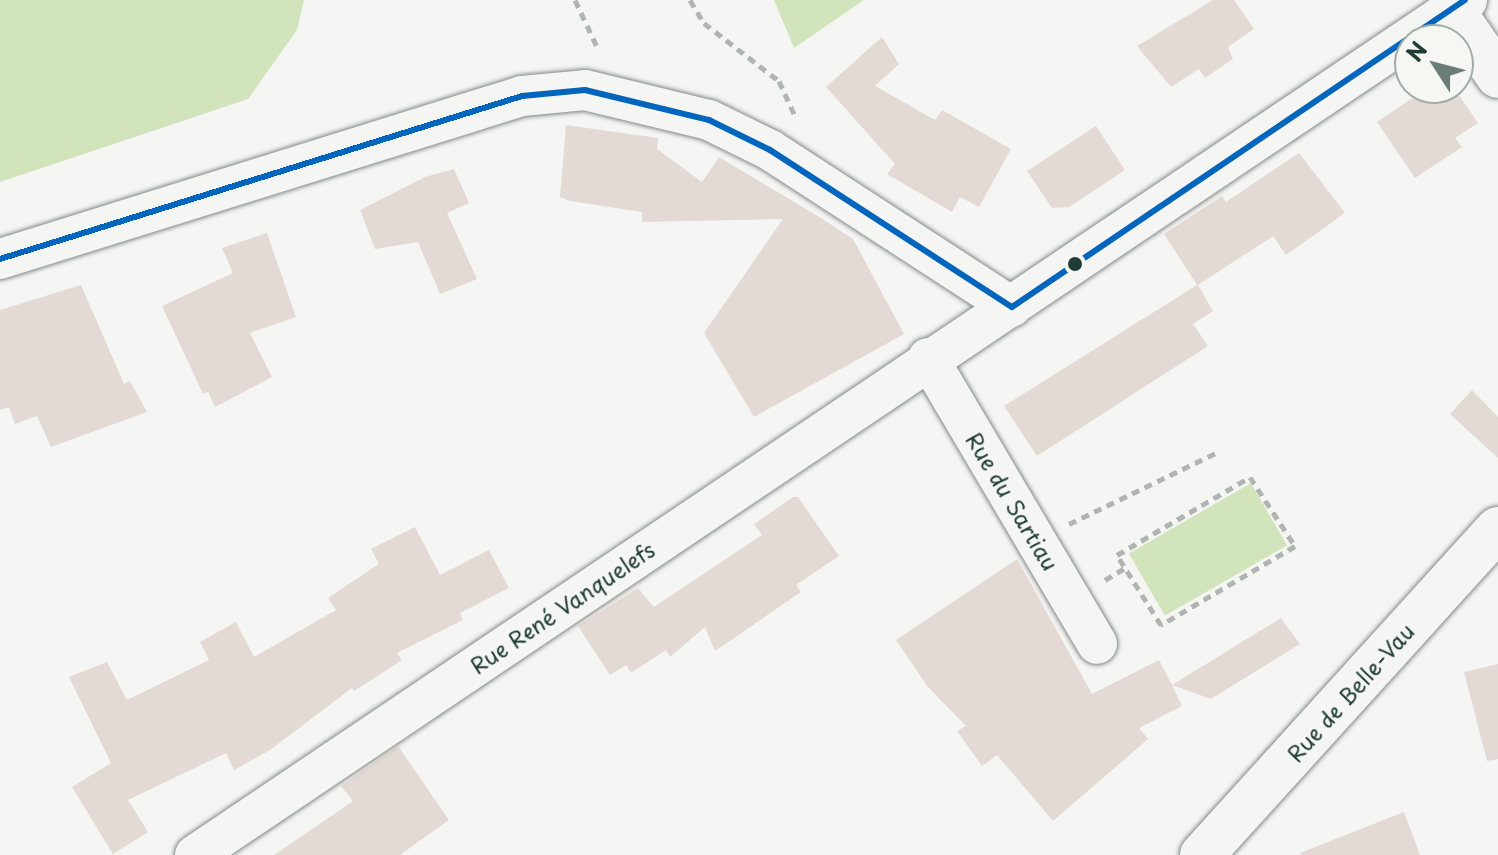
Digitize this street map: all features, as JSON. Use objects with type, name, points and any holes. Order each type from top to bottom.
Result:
[{"type":"street","points":[[1458,4],[1498,76]]},
{"type":"street","name":"Rue René Vanquelefs","points":[[195,855],[928,358],[1012,307],[1458,4]]},
{"type":"street","points":[[0,259],[522,96],[585,90],[709,120],[811,176],[1012,307]]},
{"type":"street","name":"Rue du Sartiau","points":[[928,358],[1097,644]]},
{"type":"street","name":"Rue de Belle-Vau","points":[[1202,855],[1498,529]]},
{"type":"path","points":[[575,0],[618,96]]},
{"type":"path","points":[[690,0],[704,23],[779,81],[792,101],[811,176]]},
{"type":"path","points":[[1036,540],[1216,453]]},
{"type":"path","points":[[1250,477],[1295,546],[1161,625],[1117,555],[1250,477]]},
{"type":"green space","points":[[0,0],[304,0],[297,30],[248,99],[0,182]]},
{"type":"green space","points":[[774,0],[864,0],[794,48]]},
{"type":"green space","points":[[1251,483],[1287,545],[1165,616],[1129,554]]},
{"type":"building","points":[[1213,0],[1234,0],[1254,29],[1228,47],[1233,59],[1205,78],[1199,69],[1171,87],[1137,46]]},
{"type":"building","points":[[882,37],[899,64],[875,86],[935,120],[942,110],[1011,149],[979,207],[960,197],[952,212],[887,174],[895,164],[826,87]]},
{"type":"building","points":[[1403,104],[1465,104],[1478,123],[1455,138],[1462,147],[1415,178],[1377,122]]},
{"type":"building","points":[[566,125],[658,138],[657,149],[702,182],[719,157],[821,218],[853,239],[904,334],[754,417],[704,333],[783,219],[642,222],[642,212],[560,197]]},
{"type":"building","points":[[1096,126],[1125,170],[1069,207],[1052,208],[1027,171]]},
{"type":"building","points":[[1299,153],[1345,213],[1286,255],[1273,236],[1198,285],[1213,311],[1193,324],[1208,346],[1037,456],[1004,406],[1197,285],[1164,234],[1222,196],[1226,202]]},
{"type":"building","points":[[454,169],[469,203],[447,213],[477,279],[440,294],[418,242],[375,249],[360,210],[425,177]]},
{"type":"building","points":[[267,233],[296,317],[250,333],[272,377],[215,407],[208,392],[203,394],[162,306],[233,273],[222,248]]},
{"type":"building","points":[[81,285],[124,384],[130,381],[147,412],[51,447],[37,416],[15,424],[9,407],[0,410],[0,310]]},
{"type":"building","points":[[1472,390],[1498,417],[1498,458],[1450,414]]},
{"type":"building","points":[[793,497],[798,497],[839,556],[796,585],[801,592],[715,651],[705,627],[670,657],[666,650],[631,673],[626,665],[610,675],[578,626],[638,588],[654,607],[762,535],[754,524]]},
{"type":"building","points":[[415,527],[440,575],[489,550],[509,588],[460,613],[463,620],[397,653],[402,660],[354,691],[352,688],[270,750],[234,770],[226,753],[128,800],[148,832],[113,854],[72,787],[111,763],[69,677],[107,662],[127,700],[209,660],[200,642],[236,622],[254,657],[336,610],[328,598],[379,564],[371,549]]},
{"type":"building","points":[[1017,559],[1092,694],[1159,660],[1182,706],[1139,728],[1148,739],[1053,821],[997,755],[982,766],[957,731],[966,726],[928,687],[896,640]]},
{"type":"building","points":[[1281,618],[1300,644],[1211,699],[1172,685]]},
{"type":"building","points":[[1498,664],[1498,759],[1487,761],[1464,672]]},
{"type":"building","points":[[398,746],[449,820],[400,855],[274,855],[353,801],[341,786]]},
{"type":"building","points":[[1404,812],[1420,855],[1300,853]]},
{"type":"transit line","points":[[0,259],[522,96],[585,90],[709,120],[770,150],[1012,307],[1465,0]]}]
